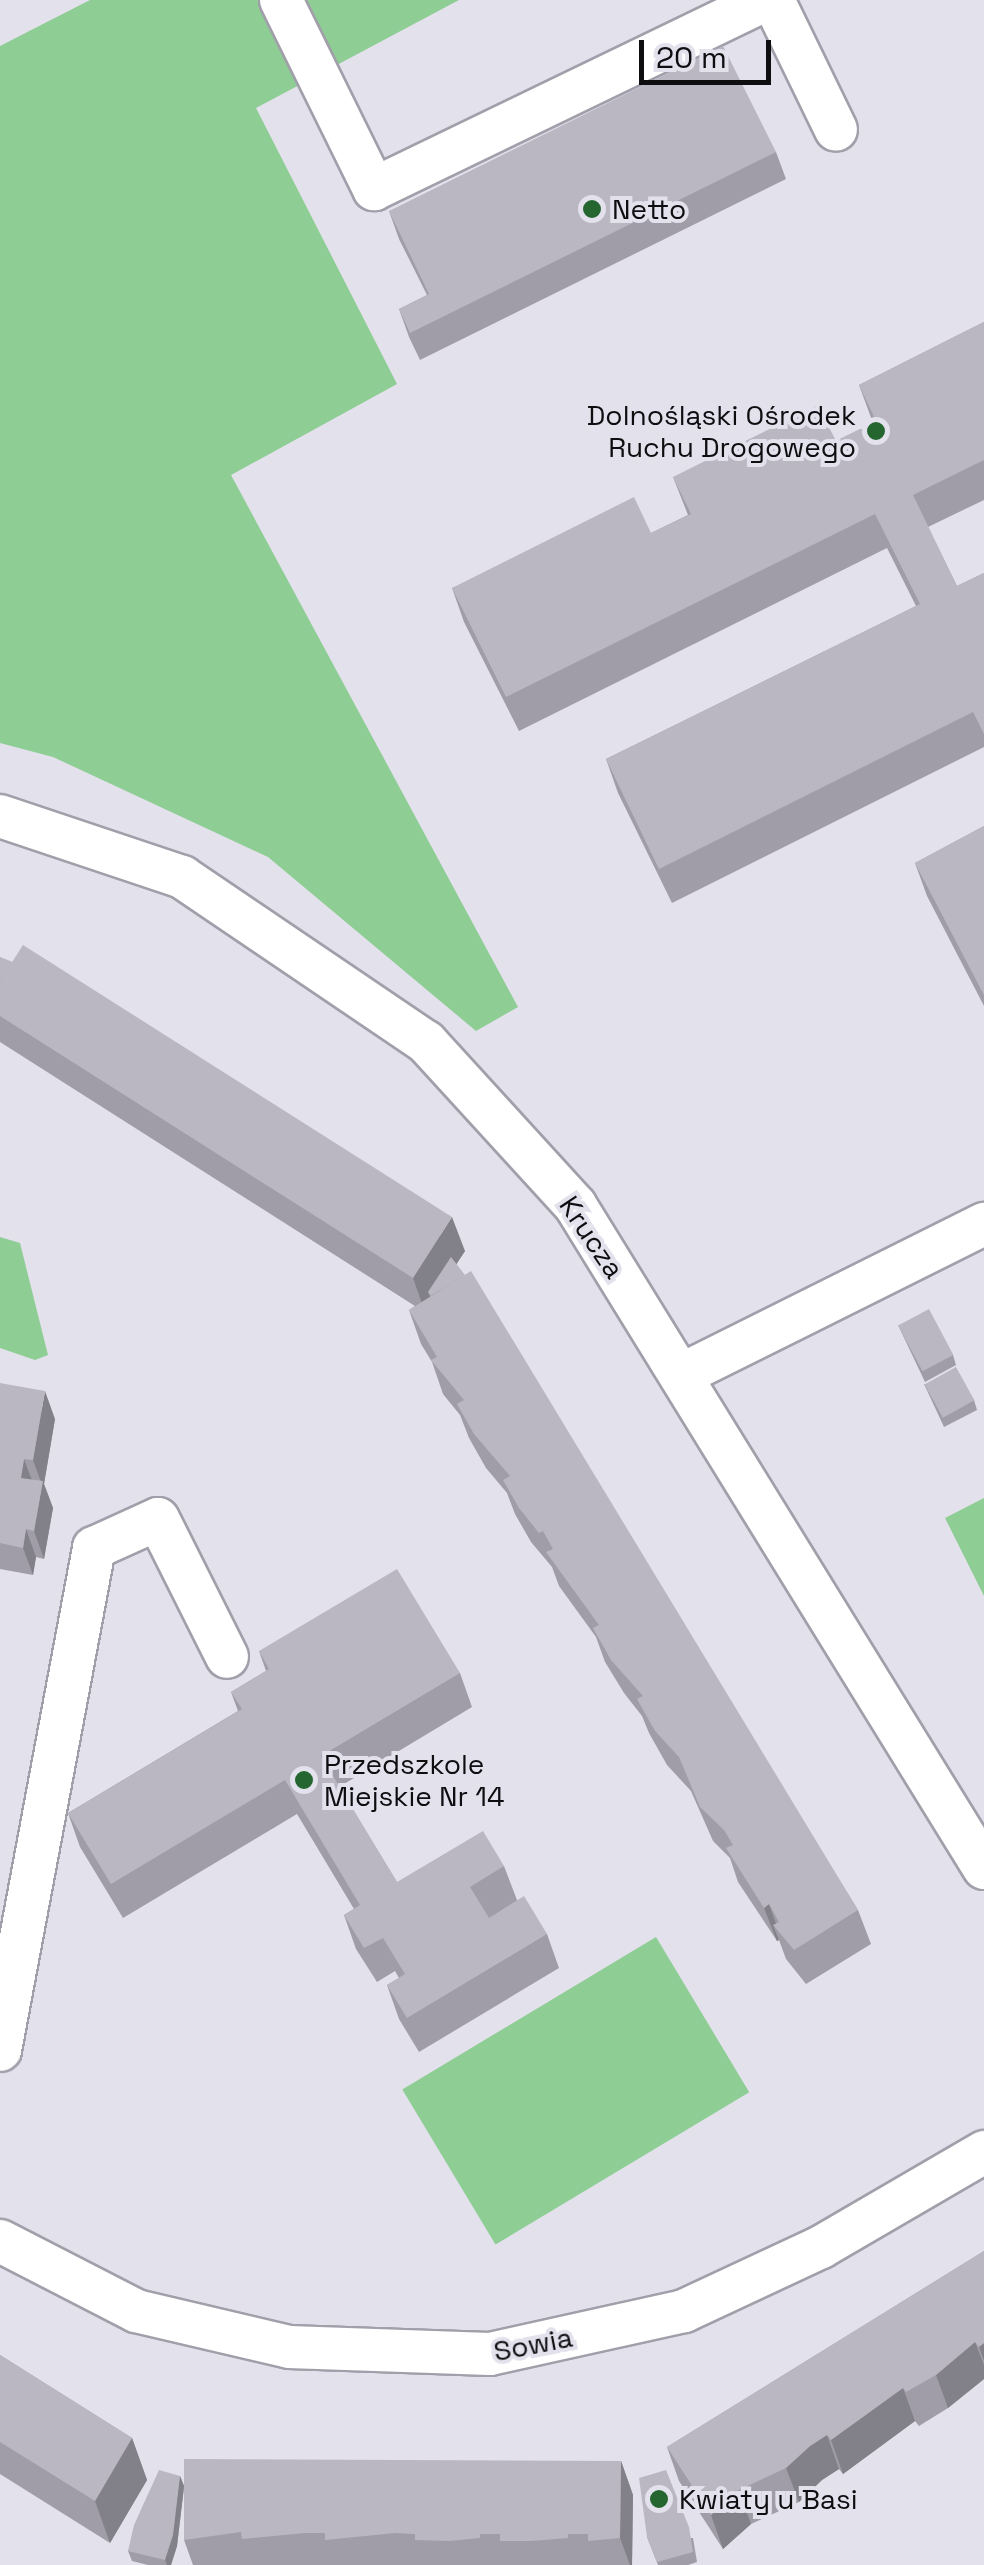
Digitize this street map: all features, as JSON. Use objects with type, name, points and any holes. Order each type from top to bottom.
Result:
[{"type":"street","points":[[281,0],[374,190],[769,0],[836,130]]},
{"type":"street","name":"Krucza","points":[[0,816],[182,877],[426,1042],[575,1204],[979,1848]]},
{"type":"street","points":[[681,1375],[984,1224]]},
{"type":"street","points":[[0,2050],[94,1548],[158,1519],[228,1656]]},
{"type":"street","name":"Sowia","points":[[0,2241],[136,2311],[289,2347],[490,2354],[684,2311],[821,2247],[984,2152]]},
{"type":"green space","points":[[90,0],[459,0],[256,108],[397,384],[231,475],[518,1007],[476,1031],[268,857],[53,757],[0,743],[0,46]]},
{"type":"green space","points":[[0,1237],[20,1243],[48,1355],[35,1360],[0,1348]]},
{"type":"green space","points":[[984,1498],[984,1596],[945,1518]]},
{"type":"green space","points":[[656,1937],[749,2092],[496,2245],[402,2089]]},
{"type":"building","name":"Netto","points":[[723,46],[776,152],[410,333],[399,309],[429,294],[389,211]]},
{"type":"building","points":[[984,322],[984,460],[913,495],[957,586],[984,573],[984,734],[973,712],[659,869],[606,759],[920,604],[875,514],[506,697],[452,588],[634,497],[651,533],[691,514],[673,477],[818,405],[836,441],[876,421],[859,385]]},
{"type":"building","points":[[984,826],[984,995],[915,863]]},
{"type":"building","points":[[23,945],[452,1217],[413,1278],[0,1016],[0,981]]},
{"type":"building","points":[[0,957],[13,962],[0,981]]},
{"type":"building","points":[[451,1257],[465,1275],[431,1296],[428,1292]]},
{"type":"building","points":[[471,1271],[858,1910],[794,1950],[773,1925],[779,1922],[769,1904],[764,1908],[726,1848],[733,1845],[724,1830],[700,1807],[679,1757],[655,1731],[637,1699],[643,1696],[611,1660],[593,1628],[599,1625],[546,1552],[553,1549],[543,1531],[539,1533],[519,1508],[503,1480],[510,1476],[474,1434],[457,1404],[464,1400],[431,1360],[437,1357],[409,1310]]},
{"type":"building","points":[[929,1309],[953,1355],[923,1371],[898,1325]]},
{"type":"building","points":[[956,1367],[974,1400],[943,1418],[925,1384]]},
{"type":"building","points":[[0,1383],[45,1391],[33,1460],[24,1459],[21,1478],[43,1481],[34,1531],[26,1529],[23,1548],[0,1543]]},
{"type":"building","points":[[397,1569],[460,1673],[321,1756],[397,1882],[483,1831],[504,1866],[470,1887],[489,1918],[524,1896],[547,1934],[407,2018],[387,1985],[405,1974],[383,1938],[364,1948],[344,1915],[360,1905],[285,1780],[111,1884],[68,1813],[242,1709],[231,1692],[269,1669],[259,1651]]},
{"type":"building","points":[[984,2251],[984,2343],[979,2347],[975,2342],[936,2375],[906,2392],[903,2388],[831,2440],[827,2435],[810,2446],[786,2468],[739,2490],[711,2515],[667,2447]]},
{"type":"building","points":[[0,2355],[132,2438],[95,2501],[0,2442]]},
{"type":"building","points":[[184,2459],[621,2461],[620,2538],[588,2541],[588,2534],[568,2534],[568,2538],[500,2541],[500,2534],[480,2534],[480,2538],[449,2541],[415,2540],[415,2534],[395,2533],[325,2540],[325,2533],[305,2533],[242,2539],[241,2532],[184,2540]]},
{"type":"building","points":[[159,2470],[180,2476],[173,2535],[165,2560],[128,2551],[134,2525]]},
{"type":"building","points":[[666,2470],[689,2527],[693,2552],[657,2562],[647,2537],[639,2478]]},
{"type":"place","name":"Netto","points":[[592,209]]},
{"type":"place","name":"Dolnośląski Ośrodek Ruchu Drogowego","points":[[876,431]]},
{"type":"place","name":"Przedszkole Miejskie Nr 14","points":[[304,1780]]},
{"type":"place","name":"Kwiaty u Basi","points":[[659,2499]]}]
